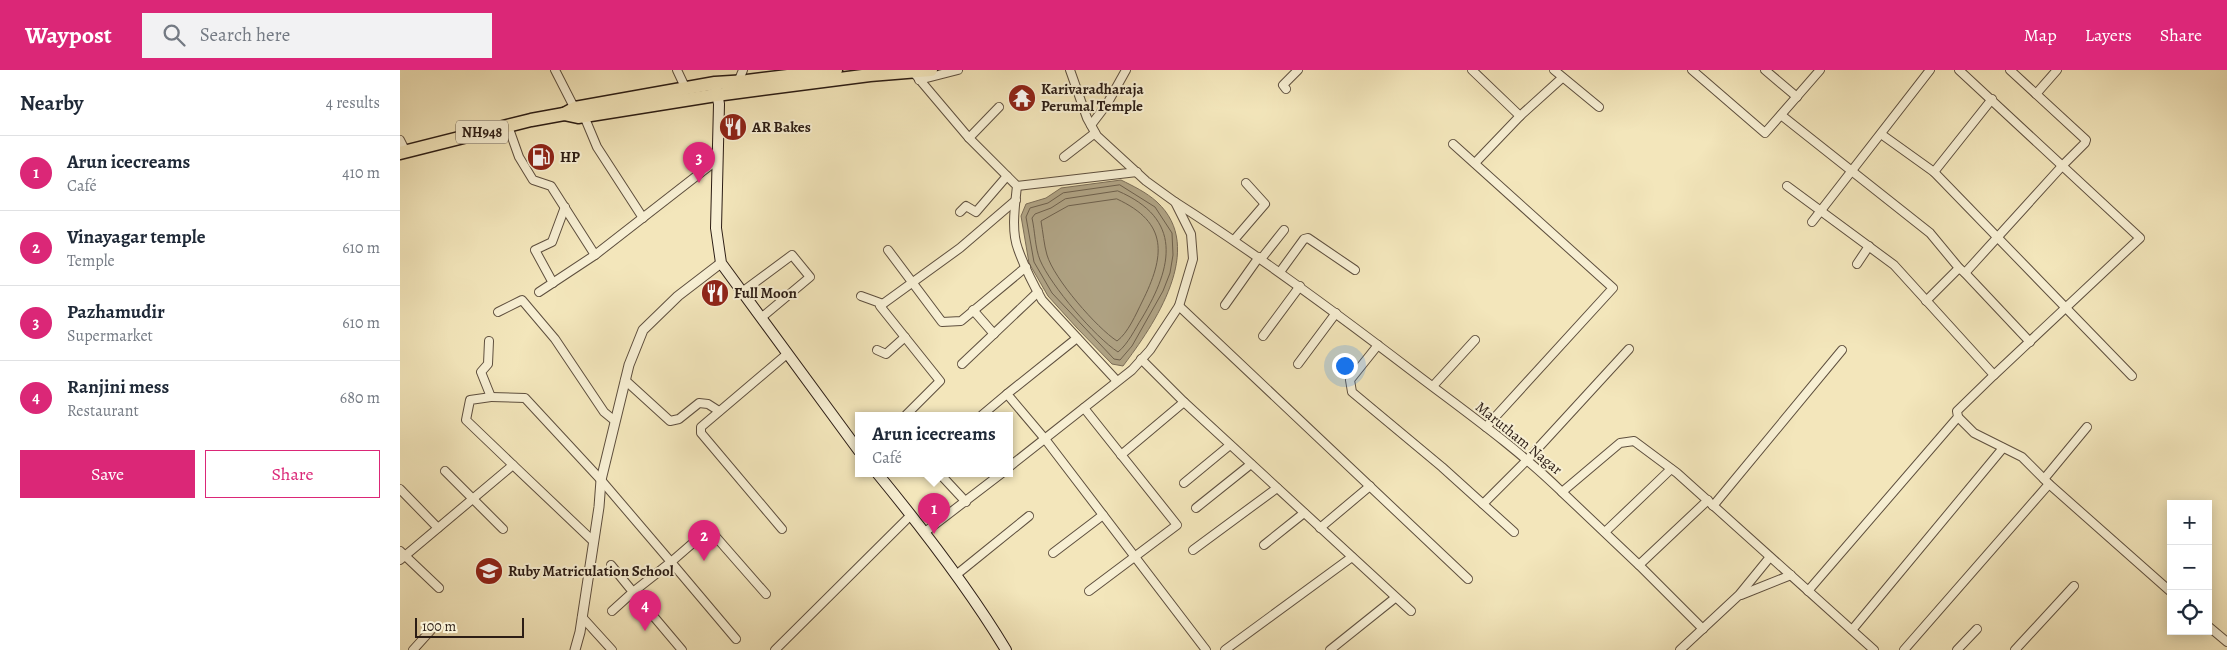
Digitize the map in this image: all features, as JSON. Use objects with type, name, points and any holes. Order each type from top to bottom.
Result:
[{"type":"highway","name":"NH948","points":[[575,114],[685,87],[716,89],[740,76],[836,70]]},
{"type":"highway","name":"NH948","points":[[402,149],[508,126],[716,89],[870,75],[917,76],[931,70]]},
{"type":"main road","points":[[716,89],[719,104],[716,228],[721,263],[855,446]]},
{"type":"main road","points":[[883,477],[984,614],[1006,650]]},
{"type":"street","points":[[555,70],[575,114],[643,218]]},
{"type":"street","points":[[677,70],[685,87]]},
{"type":"street","points":[[917,76],[958,70]]},
{"type":"street","points":[[1064,157],[1095,133],[1070,70]]},
{"type":"street","points":[[1091,125],[1107,104],[1126,70]]},
{"type":"street","points":[[1286,89],[1283,85],[1298,70]]},
{"type":"street","points":[[1472,70],[1520,116]]},
{"type":"street","points":[[1554,70],[1599,107]]},
{"type":"street","points":[[1692,70],[1765,133],[1820,70]]},
{"type":"street","points":[[1765,70],[1797,96]]},
{"type":"street","points":[[1812,222],[1930,70]]},
{"type":"street","points":[[1958,70],[1992,99],[2140,238],[1957,410],[1958,417],[1974,433],[2022,457],[2046,482],[2169,590]]},
{"type":"street","points":[[1926,301],[1962,271],[1997,237],[2063,165],[2085,144],[2086,140],[2010,70]]},
{"type":"street","points":[[2036,94],[2057,70]]},
{"type":"street","points":[[917,76],[969,138],[1017,186],[1017,248],[1038,292],[1117,382]]},
{"type":"street","points":[[1475,163],[1520,116],[1562,78]]},
{"type":"street","points":[[1934,172],[1992,99]]},
{"type":"street","points":[[969,138],[999,107]]},
{"type":"street","points":[[1781,116],[1930,233],[1962,271],[2030,342]]},
{"type":"street","points":[[508,126],[519,157],[533,180],[551,186],[595,255]]},
{"type":"street","name":"Marutham Nagar","points":[[1095,133],[1137,172],[1175,202],[1300,286],[1528,459],[1562,492],[1620,443],[1634,441],[1671,469],[1874,650]]},
{"type":"street","points":[[1881,134],[1934,172],[2132,376]]},
{"type":"street","points":[[1453,144],[1613,288],[1486,427]]},
{"type":"street","points":[[539,292],[595,255],[717,160]]},
{"type":"street","points":[[1017,186],[1137,172]]},
{"type":"street","points":[[960,212],[966,206],[976,212],[1007,176]]},
{"type":"street","points":[[1234,240],[1265,204],[1246,183]]},
{"type":"street","points":[[1787,186],[1894,265],[1994,375]]},
{"type":"street","points":[[909,412],[940,381],[880,306],[960,248],[1016,200]]},
{"type":"street","points":[[1013,464],[1117,382],[1150,350],[1179,306],[1193,259],[1191,234],[1175,202]]},
{"type":"street","points":[[553,283],[535,250],[552,242],[565,207]]},
{"type":"street","points":[[1225,305],[1260,258],[1284,230]]},
{"type":"street","points":[[1280,272],[1304,240],[1308,238],[1355,270]]},
{"type":"street","points":[[1857,264],[1869,246]]},
{"type":"street","points":[[888,250],[942,322],[961,321],[1026,267]]},
{"type":"street","points":[[742,292],[792,254],[810,277],[760,318]]},
{"type":"street","points":[[575,650],[582,617],[601,480],[629,365],[643,330],[678,296],[721,263]]},
{"type":"street","points":[[1263,336],[1300,286]]},
{"type":"street","points":[[962,364],[1038,292]]},
{"type":"street","points":[[861,296],[883,304]]},
{"type":"street","points":[[498,312],[522,300],[555,339],[604,412],[616,421]]},
{"type":"street","points":[[1179,306],[1468,578]]},
{"type":"street","points":[[973,310],[994,334]]},
{"type":"street","points":[[1298,364],[1336,313]]},
{"type":"street","points":[[877,350],[886,354],[904,337]]},
{"type":"street","points":[[986,412],[1077,338]]},
{"type":"street","points":[[1432,386],[1475,340]]},
{"type":"street","points":[[488,341],[488,364],[481,372],[491,396]]},
{"type":"street","points":[[1378,345],[1350,380],[1352,392],[1442,466],[1514,532]]},
{"type":"street","points":[[1483,504],[1528,459],[1629,349]]},
{"type":"street","points":[[1639,565],[1710,503],[1842,350]]},
{"type":"street","points":[[782,529],[702,433],[701,427],[786,354]]},
{"type":"street","points":[[1141,359],[1230,445],[1411,611]]},
{"type":"street","points":[[626,380],[670,421],[679,418],[699,403],[708,404],[719,411]]},
{"type":"street","points":[[1007,394],[1045,439],[1206,650]]},
{"type":"street","points":[[593,541],[466,420],[470,400],[491,396],[525,398],[601,480],[736,639]]},
{"type":"street","points":[[1122,455],[1184,402]]},
{"type":"street","points":[[1084,408],[1177,525],[1089,591]]},
{"type":"street","points":[[1808,590],[1958,417]]},
{"type":"street","points":[[1904,650],[2046,482],[2086,428]]},
{"type":"street","points":[[1184,482],[1230,445]]},
{"type":"street","points":[[1852,630],[2003,448]]},
{"type":"street","points":[[439,588],[402,556],[513,464]]},
{"type":"street","points":[[1196,508],[1251,464]]},
{"type":"street","points":[[1605,532],[1671,469]]},
{"type":"street","points":[[445,471],[503,529]]},
{"type":"street","points":[[943,477],[966,502]]},
{"type":"street","points":[[925,532],[966,502],[991,477]]},
{"type":"street","points":[[1320,528],[1370,486]]},
{"type":"street","points":[[1193,550],[1277,488]]},
{"type":"street","points":[[400,490],[438,528]]},
{"type":"street","points":[[1562,492],[1703,629]]},
{"type":"street","points":[[1264,545],[1304,513]]},
{"type":"street","points":[[775,650],[911,515]]},
{"type":"street","points":[[1053,553],[1103,515]]},
{"type":"street","points":[[956,575],[1030,516]]},
{"type":"street","points":[[612,611],[709,529],[766,594]]},
{"type":"street","points":[[1225,650],[1352,557]]},
{"type":"street","points":[[1680,650],[1739,595],[1770,557]]},
{"type":"street","points":[[611,565],[682,650]]},
{"type":"street","points":[[1739,595],[1791,575]]},
{"type":"street","points":[[2015,650],[2074,586]]},
{"type":"street","points":[[1330,650],[1395,598]]},
{"type":"street","points":[[582,617],[612,650]]},
{"type":"street","points":[[413,650],[432,629]]},
{"type":"street","points":[[1957,650],[1977,629]]},
{"type":"street","points":[[2212,629],[2227,642]]},
{"type":"water","points":[[1121,180],[1144,192],[1157,202],[1171,221],[1177,241],[1176,263],[1170,286],[1161,308],[1123,366],[1112,364],[1048,296],[1029,263],[1021,216],[1026,204],[1046,198],[1061,188]]},
{"type":"place","name":"Karivaradharaja Perumal Temple","points":[[1022,98]]},
{"type":"place","name":"AR Bakes","points":[[733,127]]},
{"type":"place","name":"HP","points":[[541,157]]},
{"type":"place","name":"Pazhamudir","points":[[699,183]]},
{"type":"place","name":"Full Moon","points":[[715,293]]},
{"type":"place","name":"Arun icecreams","points":[[934,534]]},
{"type":"place","name":"Vinayagar temple","points":[[704,561]]},
{"type":"place","name":"Ruby Matriculation School","points":[[489,571]]},
{"type":"place","name":"Ranjini mess","points":[[645,631]]}]
